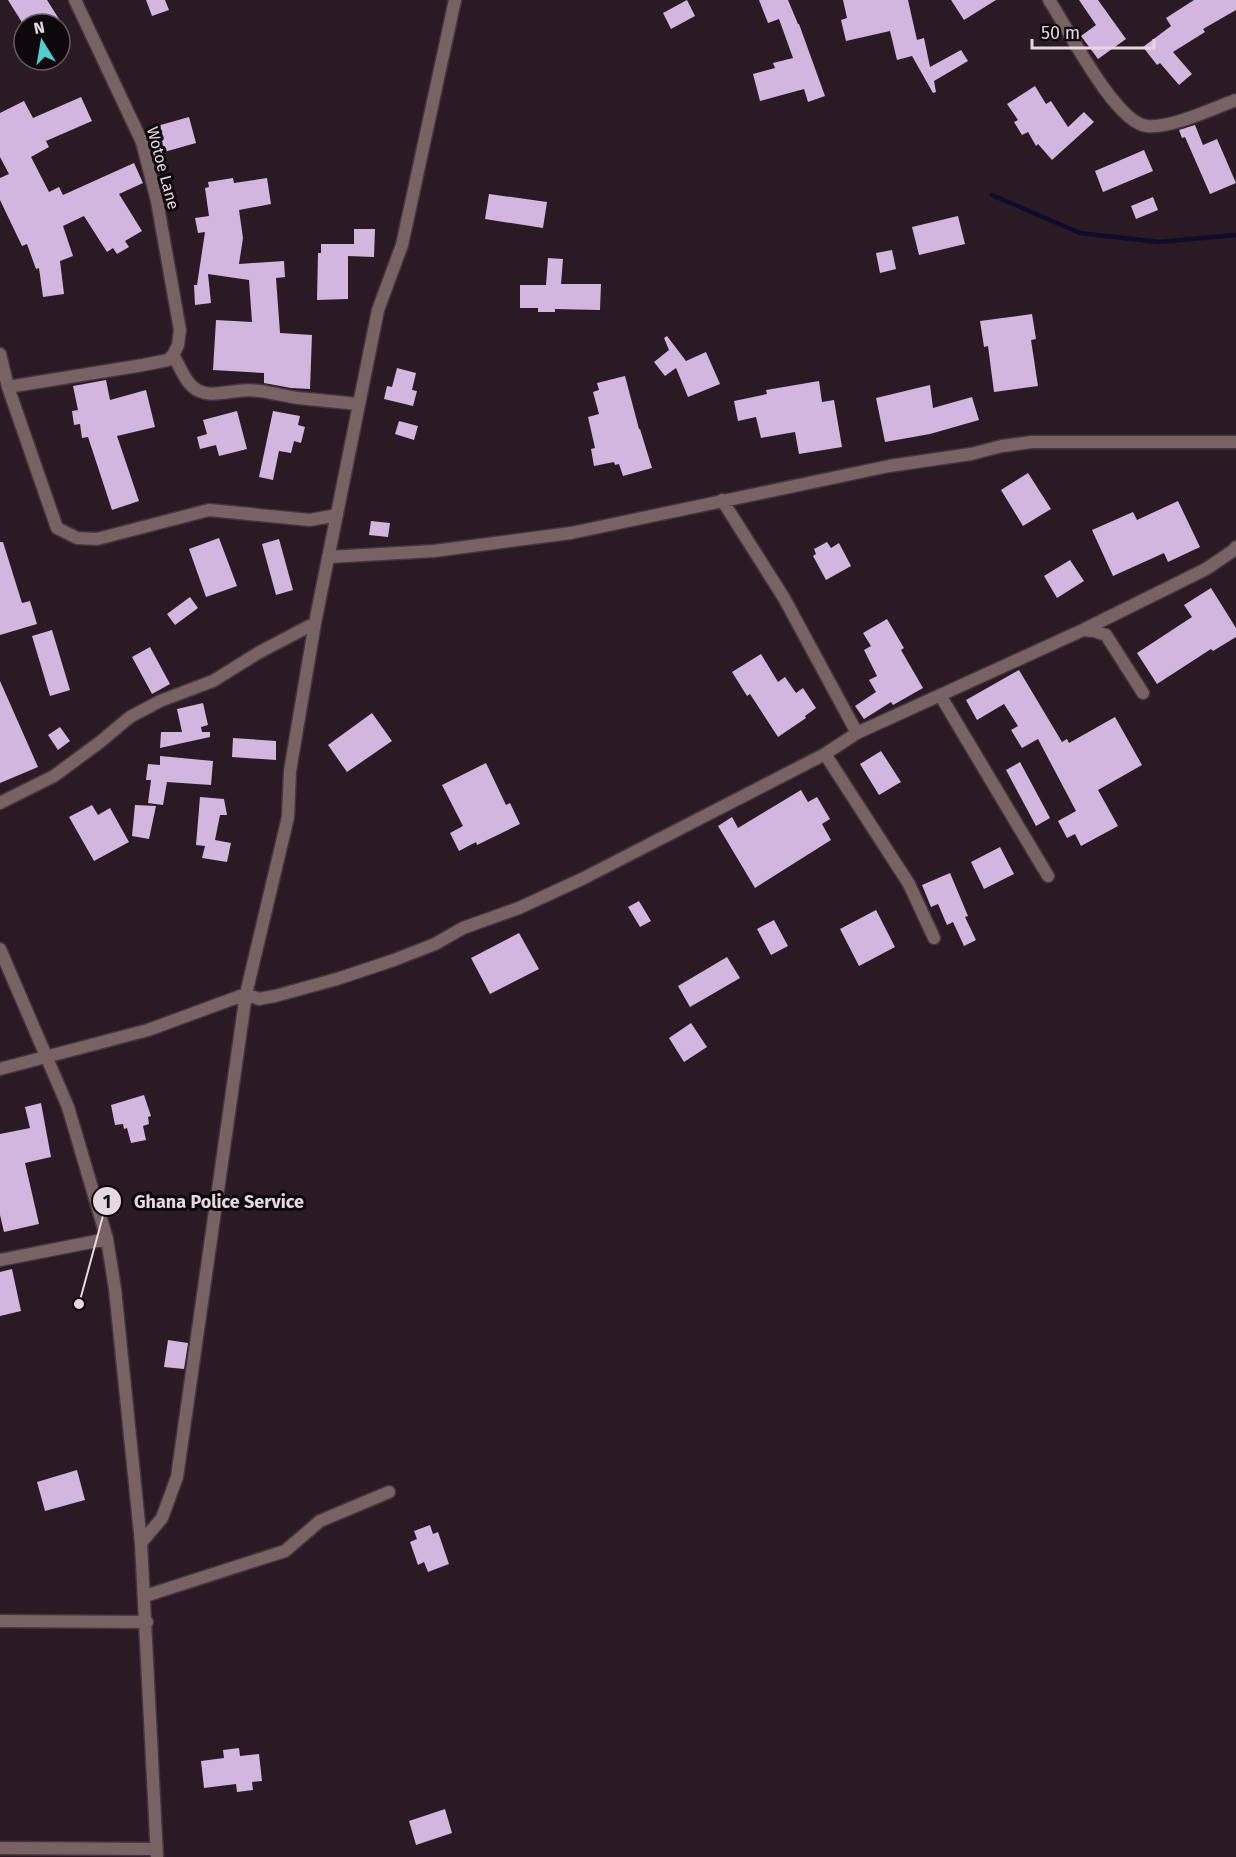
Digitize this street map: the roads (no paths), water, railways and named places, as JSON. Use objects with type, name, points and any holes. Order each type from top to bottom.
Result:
[{"type":"street","name":"Wotoe Lane","points":[[75,0],[142,142],[157,201],[180,330],[178,345],[173,355]]},
{"type":"street","points":[[141,1543],[162,1518],[177,1477],[246,994],[288,817],[290,771],[315,623],[378,310],[402,245],[455,0]]},
{"type":"street","points":[[1049,0],[1085,60],[1113,100],[1144,126],[1160,126],[1236,100]]},
{"type":"street","points":[[0,354],[8,387],[57,528],[77,538],[97,539],[117,535],[209,510],[310,520],[337,515]]},
{"type":"street","points":[[8,387],[143,365],[168,360],[173,355],[189,384],[207,393],[258,391],[297,398],[358,404]]},
{"type":"street","points":[[328,557],[434,551],[571,533],[889,466],[970,454],[1002,446],[1236,442]]},
{"type":"street","points":[[722,500],[784,598],[857,733]]},
{"type":"street","points":[[0,1070],[148,1030],[246,994],[259,999],[347,976],[435,944],[463,928],[519,908],[582,879],[825,754],[857,733],[1083,630],[1206,569],[1234,550],[1236,546]]},
{"type":"street","points":[[0,803],[54,776],[130,717],[160,701],[213,681],[258,653],[315,623]]},
{"type":"street","points":[[1083,630],[1106,635],[1143,693]]},
{"type":"street","points":[[940,695],[1048,876]]},
{"type":"street","points":[[825,754],[909,884],[934,938]]},
{"type":"street","points":[[0,949],[49,1058],[68,1107],[107,1239],[116,1301],[141,1543],[147,1622],[157,1853],[0,1848],[2,1857]]},
{"type":"street","points":[[0,1260],[107,1239]]},
{"type":"street","points":[[145,1596],[285,1551],[320,1521],[389,1492]]},
{"type":"street","points":[[0,1621],[147,1622]]},
{"type":"waterway","points":[[992,195],[1080,233],[1158,242],[1236,235]]},
{"type":"place","name":"Ghana Police Service","points":[[79,1304]]}]
